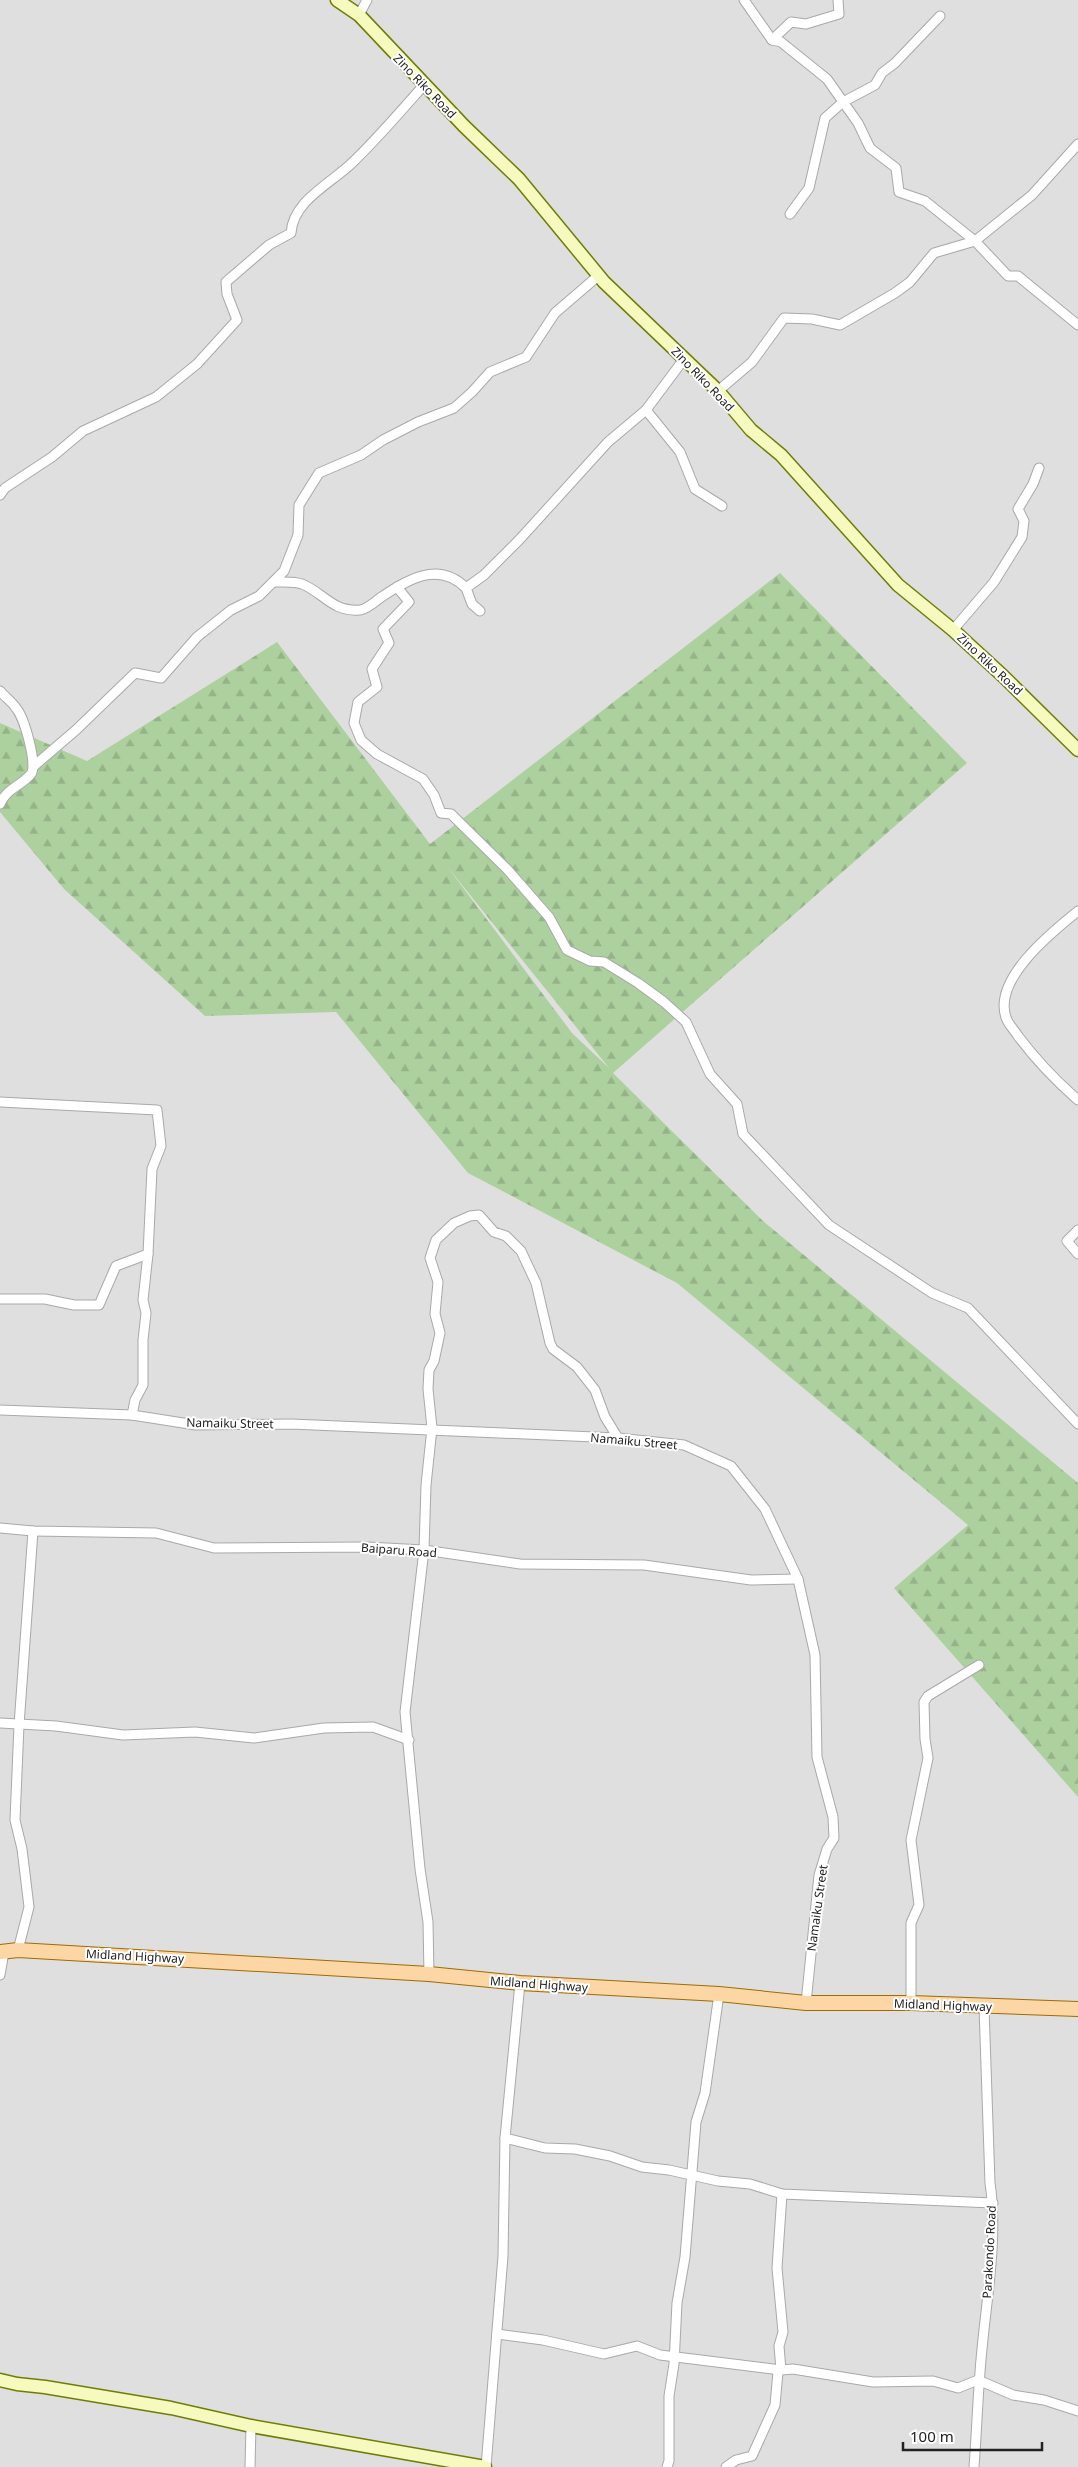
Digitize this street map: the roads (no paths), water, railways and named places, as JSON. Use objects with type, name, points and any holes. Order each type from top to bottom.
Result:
[{"type":"main road","name":"Midland Highway","points":[[2,1952],[18,1950],[429,1974],[520,1983],[719,1994],[806,2003],[910,2003],[1078,2009]]},
{"type":"street","name":"Zino Riko Road","points":[[337,0],[359,15],[424,85],[519,179],[598,276],[718,391],[751,430],[781,455],[898,585],[953,630],[1004,676],[1078,750]]},
{"type":"street","points":[[359,15],[368,0]]},
{"type":"street","points":[[744,0],[772,40],[781,42],[827,78],[870,148],[896,168],[899,192],[925,200],[975,241],[1008,276],[1018,276],[1078,325]]},
{"type":"street","points":[[772,40],[791,22],[806,24],[839,14],[838,0]]},
{"type":"street","points":[[790,214],[809,188],[825,118],[843,102],[875,85],[882,73],[895,63],[940,16]]},
{"type":"street","points":[[0,495],[5,488],[52,457],[83,431],[156,397],[197,364],[238,320],[226,294],[226,282],[268,245],[291,233],[291,224],[313,194],[353,163],[424,85]]},
{"type":"street","points":[[718,391],[752,362],[784,318],[812,319],[840,325],[895,293],[910,282],[934,254],[975,241],[1032,195],[1078,144]]},
{"type":"street","points":[[34,766],[76,730],[135,673],[161,678],[197,637],[231,610],[259,596],[275,582],[288,562],[298,535],[299,504],[319,473],[361,455],[383,440],[418,422],[454,408],[490,372],[526,357],[555,313],[598,276]]},
{"type":"street","points":[[466,588],[484,575],[520,539],[608,442],[646,410],[684,358]]},
{"type":"street","points":[[646,410],[680,452],[695,488],[722,506]]},
{"type":"street","points":[[953,630],[994,582],[1022,537],[1024,521],[1018,509],[1033,484],[1039,468]]},
{"type":"street","points":[[275,582],[301,584],[336,607],[362,610],[413,578],[440,574],[458,580],[466,588],[472,604],[480,611]]},
{"type":"street","points":[[397,587],[409,602],[383,629],[389,644],[372,670],[377,687],[358,702],[354,723],[361,740],[377,754],[423,780],[434,795],[441,812],[451,814],[507,869],[549,918],[567,950],[590,961],[604,962],[664,1002],[686,1022],[710,1074],[737,1104],[744,1134],[829,1225],[932,1293],[968,1308],[1078,1424]]},
{"type":"street","points":[[0,691],[17,709],[34,766],[32,773],[9,790],[0,804]]},
{"type":"street","points":[[1078,911],[1058,926],[1018,968],[1006,997],[1007,1019],[1038,1062],[1078,1100]]},
{"type":"street","points":[[0,1102],[157,1110],[161,1146],[152,1169],[148,1254],[143,1300],[146,1313],[143,1340],[143,1385],[135,1400],[132,1415]]},
{"type":"street","points":[[429,1974],[428,1922],[420,1869],[405,1712],[424,1550],[426,1485],[432,1428],[428,1389],[429,1370],[434,1361],[440,1333],[434,1314],[438,1282],[430,1258],[436,1240],[454,1223],[470,1216],[479,1215],[494,1232],[506,1236],[521,1251],[536,1283],[553,1349],[577,1367],[595,1390],[604,1417],[618,1438]]},
{"type":"street","points":[[1078,1230],[1067,1241],[1078,1254]]},
{"type":"street","points":[[0,1299],[45,1299],[67,1302],[74,1305],[99,1305],[116,1266],[148,1254]]},
{"type":"street","name":"Namaiku Street","points":[[0,1410],[132,1415],[196,1425],[291,1424],[432,1428],[618,1438],[684,1445],[731,1466],[765,1510],[798,1579],[815,1655],[817,1757],[833,1817],[834,1838],[827,1849],[819,1875],[806,2003]]},
{"type":"street","name":"Baiparu Road","points":[[0,1528],[32,1531],[156,1533],[214,1548],[367,1547],[424,1550],[520,1564],[644,1565],[751,1580],[798,1579]]},
{"type":"street","points":[[18,1950],[30,1908],[22,1849],[15,1820],[19,1725],[32,1531]]},
{"type":"street","points":[[910,2003],[912,1922],[919,1904],[911,1840],[928,1758],[925,1739],[924,1702],[928,1696],[979,1665]]},
{"type":"street","points":[[0,1723],[56,1726],[123,1735],[194,1732],[254,1738],[324,1728],[373,1727],[409,1740]]},
{"type":"street","points":[[0,1975],[2,1952]]},
{"type":"street","points":[[0,2380],[171,2408],[251,2426],[485,2467],[503,2256],[505,2138],[520,1983]]},
{"type":"street","points":[[667,2467],[670,2461],[668,2396],[674,2357],[677,2303],[685,2257],[696,2122],[705,2093],[719,1994]]},
{"type":"street","name":"Parakondo Road","points":[[974,2467],[978,2380],[989,2286],[993,2203],[990,2183],[984,2007]]},
{"type":"street","points":[[505,2138],[545,2148],[575,2149],[610,2156],[642,2167],[692,2175],[718,2182],[750,2184],[782,2194],[993,2203]]},
{"type":"street","points":[[726,2467],[736,2460],[752,2456],[774,2405],[778,2372],[781,2370],[779,2346],[783,2332],[777,2268],[782,2194]]},
{"type":"street","points":[[497,2334],[543,2340],[604,2354],[637,2346],[660,2355],[781,2370],[793,2369],[874,2382],[933,2381],[958,2388],[978,2380],[1013,2395],[1044,2400],[1078,2411]]},
{"type":"street","points":[[250,2467],[251,2426]]}]
